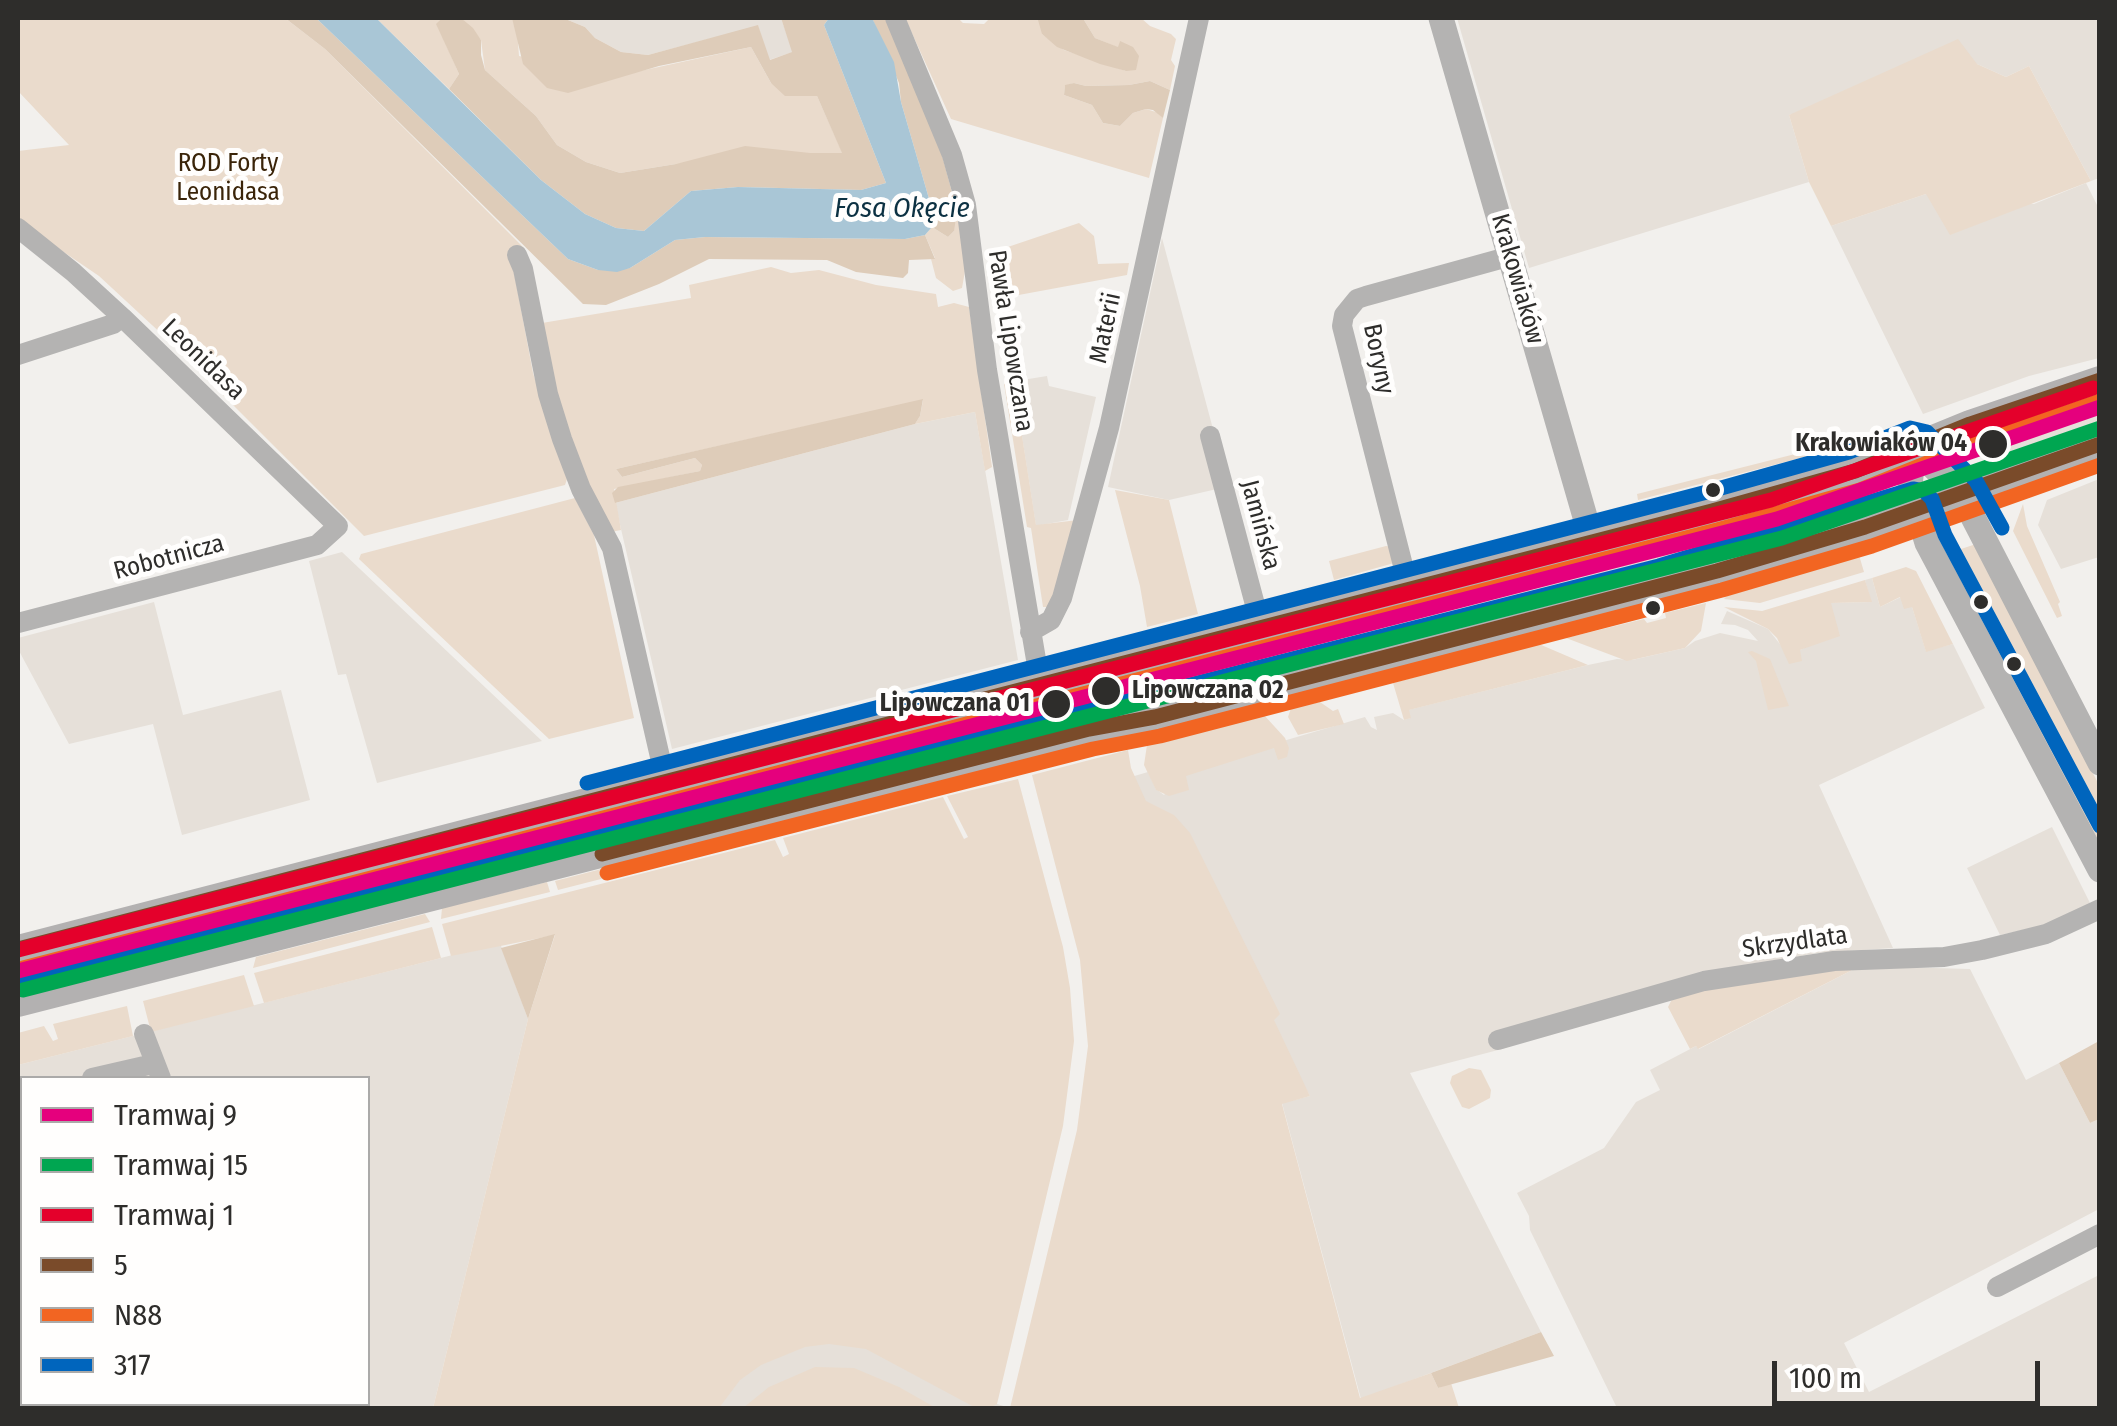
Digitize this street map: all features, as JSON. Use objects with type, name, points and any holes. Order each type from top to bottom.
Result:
[{"type":"main road","points":[[18,949],[1408,590],[1855,470],[1980,420],[2100,380]]},
{"type":"main road","points":[[18,1003],[1664,585],[1915,510],[2100,444]]},
{"type":"street","name":"Pawła Lipowczana","points":[[895,18],[952,154],[966,204],[987,370],[1040,683]]},
{"type":"street","name":"Materii","points":[[1030,632],[1051,620],[1062,598],[1104,446],[1199,18]]},
{"type":"street","name":"Krakowiaków","points":[[1440,18],[1592,541]]},
{"type":"street","name":"Leonidasa","points":[[18,228],[122,316],[338,526],[331,535]]},
{"type":"street","points":[[517,255],[548,394],[581,489],[612,548],[666,783]]},
{"type":"street","name":"Boryny","points":[[1408,590],[1342,326],[1344,315],[1357,299],[1511,256]]},
{"type":"street","points":[[18,355],[106,326],[122,316]]},
{"type":"street","name":"Jamińska","points":[[1210,436],[1261,627]]},
{"type":"street","points":[[1914,448],[1960,494],[2097,751]]},
{"type":"street","points":[[1914,448],[1909,475],[1915,510],[1931,550],[2100,870]]},
{"type":"street","name":"Robotnicza","points":[[18,623],[317,545],[331,535]]},
{"type":"street","name":"Skrzydlata","points":[[1498,1040],[1704,981],[1834,961],[1944,956],[1982,950],[2046,934],[2100,908]]},
{"type":"street","points":[[111,1076],[157,1071],[144,1034]]},
{"type":"street","points":[[1997,1286],[2100,1234]]},
{"type":"shaded area","points":[[285,18],[316,18],[568,259],[598,270],[630,268],[675,240],[905,239],[925,235],[935,259],[909,260],[908,273],[903,278],[856,272],[827,260],[709,259],[606,305],[583,304],[325,49]]},
{"type":"shaded area","points":[[442,18],[461,18],[473,28],[481,40],[485,70],[536,116],[557,145],[586,162],[620,173],[676,164],[745,146],[842,153],[817,96],[785,96],[771,83],[751,47],[659,66],[568,93],[547,88],[523,64],[512,18],[563,18],[585,27],[595,38],[621,52],[648,55],[758,25],[770,60],[792,52],[781,18],[829,18],[824,25],[886,183],[861,190],[738,187],[691,191],[644,231],[616,228],[585,214],[541,180],[449,89],[459,74],[436,24]]},
{"type":"shaded area","points":[[563,18],[781,18],[793,52],[769,60],[758,26],[648,55],[621,52],[595,38],[585,27]]},
{"type":"shaded area","points":[[872,18],[888,18],[942,155],[957,211],[954,231],[948,237],[932,227],[934,216],[899,83]]},
{"type":"shaded area","points":[[1457,18],[2099,18],[2099,178],[2091,181],[2029,66],[2006,77],[1977,64],[1789,115],[1809,182],[1529,268]]},
{"type":"shaded area","points":[[1038,20],[1084,20],[1095,38],[1118,47],[1120,41],[1133,47],[1139,56],[1136,70],[1100,64],[1057,47],[1042,34]]},
{"type":"shaded area","points":[[1150,81],[1170,90],[1163,118],[1146,109],[1133,113],[1120,126],[1103,123],[1092,105],[1064,95],[1065,85],[1074,83],[1129,85]]},
{"type":"shaded area","points":[[2086,183],[2099,209],[2099,358],[2029,376],[1923,414],[1831,226],[1926,194],[2034,204]]},
{"type":"shaded area","points":[[1162,238],[1213,429],[1217,489],[1169,500],[1108,487]]},
{"type":"shaded area","points":[[1047,376],[1049,386],[1096,397],[1068,520],[1036,526],[1015,392],[1010,382]]},
{"type":"shaded area","points":[[923,399],[915,424],[615,503],[612,493],[618,487],[700,471],[702,465],[695,458],[622,477],[616,469]]},
{"type":"shaded area","points":[[2099,404],[2099,422],[1989,461],[1987,458],[1982,444]]},
{"type":"shaded area","points":[[975,412],[1018,660],[672,749],[615,503],[915,424]]},
{"type":"shaded area","points":[[2099,479],[2099,557],[2061,569],[2038,525],[2047,500]]},
{"type":"shaded area","points":[[1885,480],[1892,496],[1780,531],[1082,708],[1079,694],[1775,515]]},
{"type":"shaded area","points":[[342,552],[542,741],[377,783],[346,674],[338,675],[309,561]]},
{"type":"shaded area","points":[[1872,578],[1880,607],[1901,597],[1912,607],[1926,651],[1953,644],[1985,708],[1819,785],[1893,948],[1817,953],[1709,972],[1502,1049],[1410,1073],[1541,1332],[1361,1399],[1282,1103],[1310,1096],[1153,824],[1131,777],[1148,772],[1156,789],[1164,795],[1181,771],[1365,717],[1377,730],[1374,717],[1393,713],[1404,720],[1410,718],[1408,710],[1588,665],[1685,648],[1720,633],[1758,641],[1748,630],[1721,624],[1727,611],[1768,629],[1783,648],[1800,650],[1811,645],[1830,603],[1871,602],[1865,580]]},
{"type":"shaded area","points":[[154,602],[183,715],[281,690],[310,800],[182,835],[153,724],[69,744],[18,649],[18,638]]},
{"type":"shaded area","points":[[1065,698],[1068,712],[18,985],[18,967]]},
{"type":"shaded area","points":[[2052,827],[2091,905],[2051,924],[2000,935],[1967,868]]},
{"type":"shaded area","points":[[555,934],[528,1019],[501,948]]},
{"type":"shaded area","points":[[500,943],[528,1019],[433,1408],[18,1408],[18,1065]]},
{"type":"shaded area","points":[[1860,966],[1970,969],[2026,1080],[2059,1063],[2090,1123],[2099,1119],[2099,1209],[1844,1343],[1869,1392],[2099,1275],[2099,1408],[1617,1408],[1530,1230],[1529,1216],[1517,1193],[1604,1148],[1636,1102],[1660,1090],[1650,1070]]},
{"type":"shaded area","points":[[2099,1041],[2099,1119],[2090,1123],[2059,1063]]},
{"type":"shaded area","points":[[864,1326],[994,1403],[1010,1408],[702,1408],[758,1356]]},
{"type":"shaded area","points":[[1541,1332],[1554,1356],[1438,1388],[1431,1373]]},
{"type":"green space","name":"ROD Forty Leonidasa","points":[[18,18],[285,18],[325,49],[524,248],[512,261],[533,373],[567,479],[565,485],[364,536],[99,276],[18,221],[18,151],[69,145],[18,91]]},
{"type":"green space","points":[[376,18],[442,18],[437,24],[459,74],[449,89]]},
{"type":"green space","points":[[461,18],[512,18],[519,56],[617,76],[751,47],[771,83],[817,96],[843,154],[676,164],[620,173],[586,162],[557,145],[536,116],[485,70],[481,40]]},
{"type":"green space","points":[[905,18],[958,18],[963,23],[984,24],[990,18],[1065,18],[1042,34],[1064,50],[1126,71],[1120,42],[1119,48],[1095,38],[1084,20],[1072,18],[1141,18],[1171,34],[1176,39],[1170,90],[1150,81],[1065,86],[1064,95],[1092,105],[1103,123],[1120,126],[1133,113],[1146,109],[1159,113],[1163,118],[1149,178],[951,119]]},
{"type":"green space","points":[[1958,39],[1977,64],[2006,77],[2029,66],[2091,181],[1950,235],[1926,194],[1831,226],[1809,182],[1789,115]]},
{"type":"green space","points":[[958,211],[965,271],[962,288],[953,291],[936,278],[931,259],[935,258],[925,235],[932,227],[948,237],[954,231],[954,215]]},
{"type":"green space","points":[[1079,223],[1094,236],[1098,264],[1129,263],[1127,275],[997,299],[990,253]]},
{"type":"green space","points":[[771,267],[791,273],[819,270],[876,285],[936,294],[938,307],[954,303],[969,307],[992,467],[985,471],[975,412],[915,424],[923,400],[616,469],[622,477],[695,458],[702,465],[700,471],[614,489],[621,530],[611,532],[584,483],[559,403],[542,323],[691,298],[689,285]]},
{"type":"green space","points":[[1010,382],[1015,391],[1036,525],[1078,520],[1050,607],[1043,607],[1031,528],[1027,527],[1004,384]]},
{"type":"green space","points":[[1811,450],[1816,454],[1638,500],[1637,494]]},
{"type":"green space","points":[[1877,478],[1883,480],[1775,515],[1262,647],[1261,641],[1683,534]]},
{"type":"green space","points":[[1115,490],[1169,500],[1198,614],[1147,627]]},
{"type":"green space","points":[[1892,496],[1881,508],[1782,537],[1084,716],[1082,708],[1780,531]]},
{"type":"green space","points":[[575,498],[594,535],[634,718],[549,739],[359,559],[361,554]]},
{"type":"green space","points":[[2023,504],[2027,526],[2060,602],[2062,616],[2057,618],[2013,531]]},
{"type":"green space","points":[[1976,544],[2099,785],[2099,850],[1946,554]]},
{"type":"green space","points":[[1392,547],[1394,563],[1334,580],[1329,561]]},
{"type":"green space","points":[[1859,555],[1864,572],[1760,603],[1724,599],[1733,589]]},
{"type":"green space","points":[[1906,567],[1916,571],[1953,644],[1926,652],[1912,607],[1904,609],[1900,597],[1880,607],[1872,578]]},
{"type":"green space","points":[[1865,580],[1872,602],[1831,603],[1840,636],[1800,650],[1802,661],[1789,664],[1777,638],[1768,629],[1724,607],[1762,611]]},
{"type":"green space","points":[[1706,603],[1701,631],[1685,648],[1627,661],[1566,638],[1644,619],[1647,623],[1666,618],[1665,613]]},
{"type":"green space","points":[[1539,644],[1588,665],[1409,710],[1411,718],[1404,720],[1393,683]]},
{"type":"green space","points":[[1748,652],[1770,659],[1789,706],[1768,710],[1756,661]]},
{"type":"green space","points":[[1063,691],[1065,698],[402,870],[306,893],[305,890]]},
{"type":"green space","points":[[1320,702],[1333,711],[1338,709],[1344,724],[1298,735],[1288,717],[1291,708]]},
{"type":"green space","points":[[1264,715],[1285,738],[1287,757],[1278,760],[1274,748],[1186,776],[1189,790],[1169,796],[1156,790],[1144,765],[1147,745]]},
{"type":"green space","points":[[1128,750],[1131,768],[1146,801],[1174,815],[1190,833],[1280,1014],[1274,1020],[1310,1096],[1282,1104],[1360,1398],[1431,1373],[1438,1388],[1451,1383],[1459,1408],[1010,1408],[1077,1130],[1088,1046],[1080,960],[1032,775]]},
{"type":"green space","points":[[882,760],[884,768],[311,914],[310,910]]},
{"type":"green space","points":[[1018,779],[1063,947],[1074,1041],[1063,1126],[997,1404],[976,1408],[866,1349],[829,1344],[805,1347],[761,1365],[740,1380],[719,1408],[433,1408],[528,1019],[555,935],[451,956],[442,924],[775,840],[783,857],[789,854],[783,838],[943,797],[964,839],[968,837],[947,796]]},
{"type":"green space","points":[[768,826],[773,835],[558,890],[555,881]]},
{"type":"green space","points":[[547,882],[550,892],[441,919],[442,908]]},
{"type":"green space","points":[[425,914],[430,922],[253,968],[256,957]]},
{"type":"green space","points":[[432,927],[441,958],[264,1003],[254,973]]},
{"type":"green space","points":[[1860,966],[1698,1049],[1690,1049],[1668,1007],[1673,997],[1745,981]]},
{"type":"green space","points":[[244,975],[254,1006],[151,1032],[143,1001]]},
{"type":"green space","points":[[127,1006],[133,1036],[18,1065],[18,1033],[44,1026],[53,1041],[58,1039],[53,1024]]},
{"type":"green space","points":[[1469,1068],[1481,1070],[1491,1090],[1490,1098],[1469,1109],[1462,1107],[1450,1083],[1452,1076]]},
{"type":"green space","points":[[815,1367],[854,1368],[936,1408],[743,1408],[769,1387]]},
{"type":"water","name":"Fosa Okęcie","points":[[316,18],[376,18],[541,180],[585,214],[616,228],[644,231],[691,191],[738,187],[861,190],[886,183],[824,25],[829,18],[872,18],[894,62],[901,102],[934,216],[932,227],[925,235],[905,239],[675,240],[630,268],[617,272],[598,270],[568,259]]},
{"type":"tram line","name":"1","points":[[18,950],[1771,500],[2093,388]]},
{"type":"tram line","name":"9","points":[[18,971],[1777,519],[2100,407]]},
{"type":"tram line","name":"15","points":[[23,990],[1782,538],[2100,428]]},
{"type":"transit line","name":"5","points":[[18,949],[1712,511],[1855,471],[1970,424],[2100,380]]},
{"type":"transit line","name":"N88","points":[[23,968],[1717,530],[1860,490],[1977,443],[2100,401]]},
{"type":"transit line","name":"317","points":[[587,783],[1707,492],[1849,452],[1910,428],[1927,432],[1976,481],[2002,528]]},
{"type":"transit line","name":"5","points":[[602,854],[1089,729],[1155,717],[1717,571],[1865,527],[2100,444]]},
{"type":"transit line","name":"N88","points":[[607,873],[1093,749],[1160,736],[1722,590],[1872,546],[2100,465]]},
{"type":"transit line","name":"317","points":[[18,982],[1659,566],[1913,489],[1924,491],[1932,499],[1945,535],[2100,826]]},
{"type":"place","name":"Krakowiaków 04","points":[[1993,444]]},
{"type":"place","name":"Lipowczana 02","points":[[1106,691]]},
{"type":"place","name":"Lipowczana 01","points":[[1056,704]]}]
